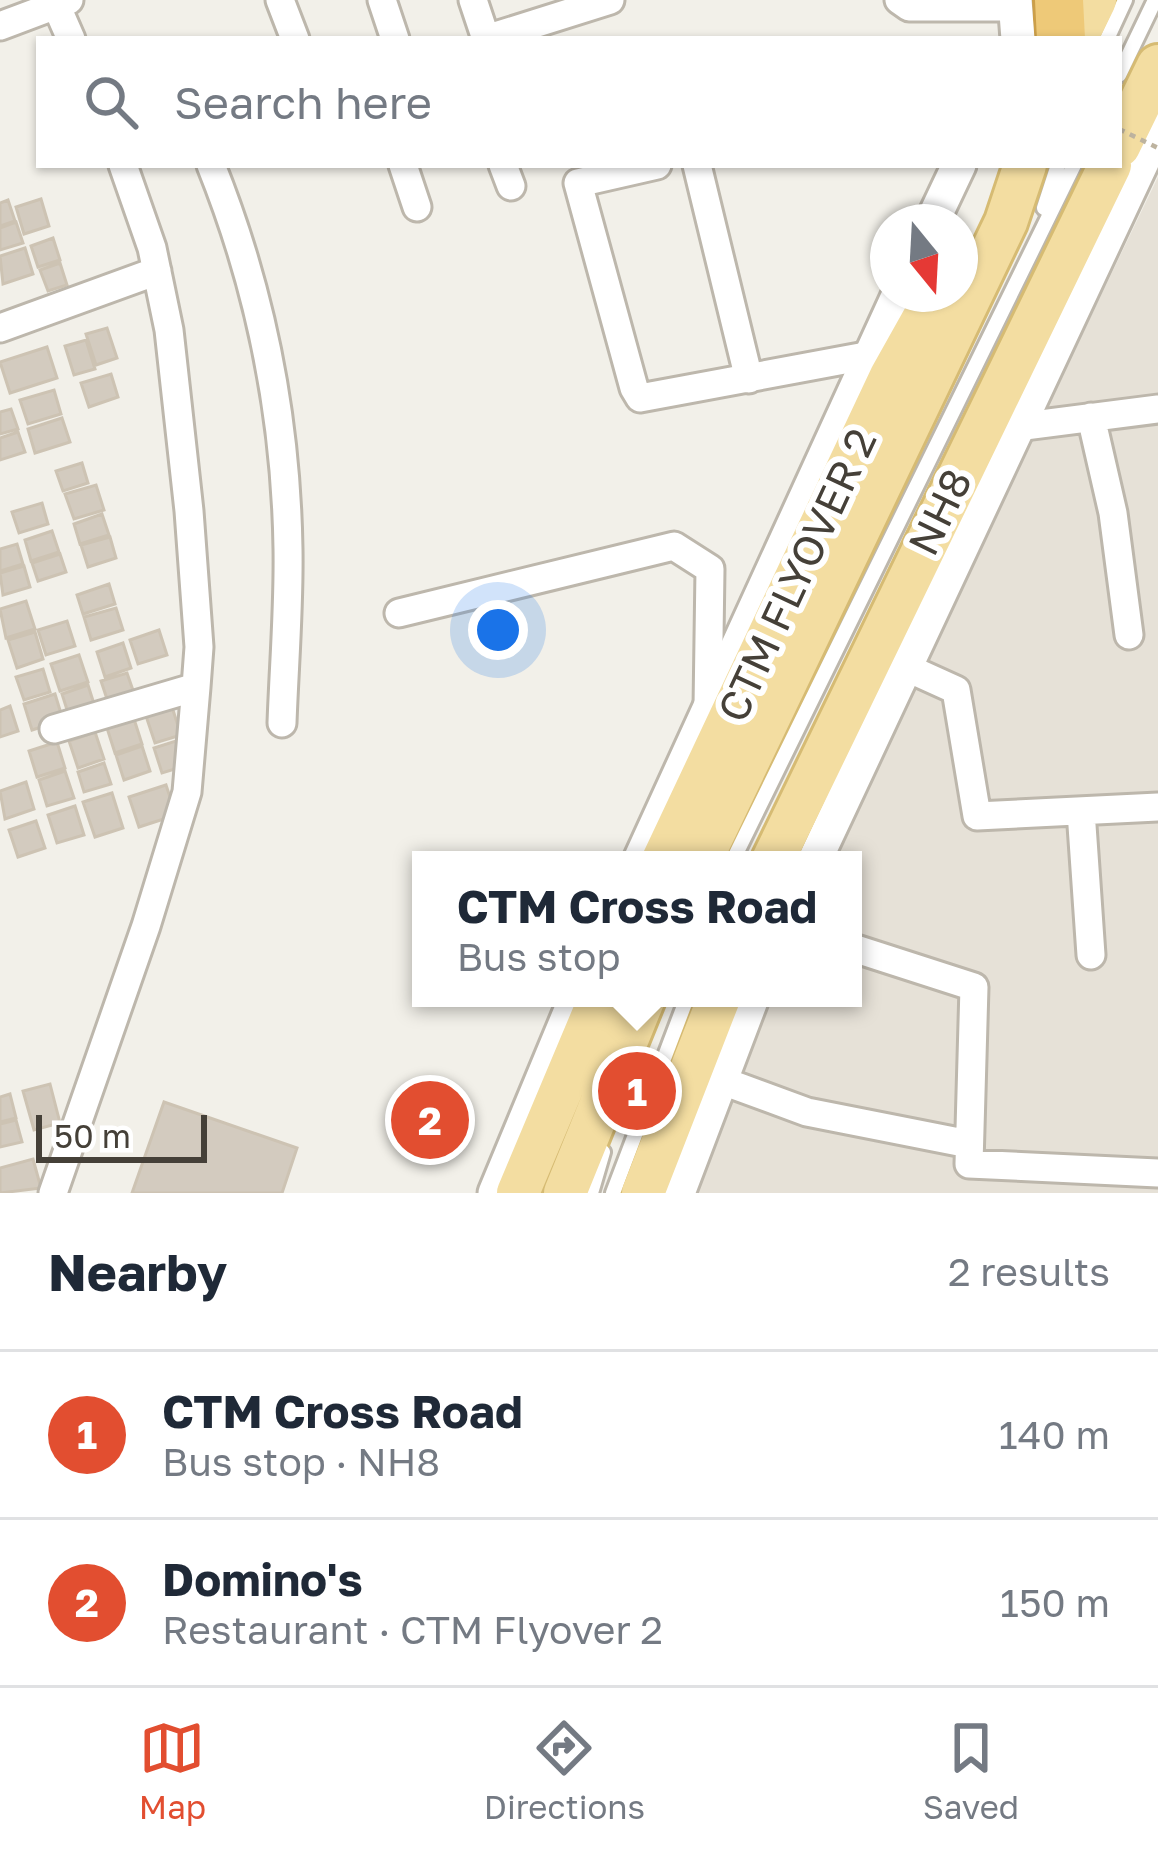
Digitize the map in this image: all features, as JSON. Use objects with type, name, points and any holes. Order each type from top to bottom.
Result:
[{"type":"highway","points":[[1027,12],[1057,36]]},
{"type":"main road","points":[[1077,36],[1095,0]]},
{"type":"main road","points":[[1122,140],[1158,66]]},
{"type":"main road","points":[[978,221],[1009,168]]},
{"type":"main road","name":"NH8","points":[[705,851],[1006,222],[1010,168]]},
{"type":"main road","name":"NH8","points":[[810,839],[1109,168]]},
{"type":"main road","name":"CTM FLYOVER 2","points":[[667,851],[891,376],[916,312]]},
{"type":"main road","points":[[518,1193],[596,1007]]},
{"type":"main road","points":[[565,1193],[640,1007]]},
{"type":"main road","points":[[643,1193],[715,1007]]},
{"type":"street","points":[[280,0],[294,36]]},
{"type":"street","points":[[382,0],[394,36]]},
{"type":"street","points":[[472,0],[485,36]]},
{"type":"street","points":[[898,0],[909,7],[1027,12]]},
{"type":"street","points":[[536,32],[604,1]]},
{"type":"street","points":[[0,26],[60,2],[70,36]]},
{"type":"street","points":[[810,839],[903,666],[1158,128]]},
{"type":"street","points":[[53,1193],[187,792],[199,647],[169,330],[157,272],[124,168]]},
{"type":"street","points":[[212,168],[240,238],[275,386],[288,548],[282,723]]},
{"type":"street","points":[[404,168],[417,207]]},
{"type":"street","points":[[644,168],[578,183],[640,398],[872,355]]},
{"type":"street","points":[[698,168],[748,379]]},
{"type":"street","points":[[940,204],[957,168]]},
{"type":"street","points":[[0,328],[157,272]]},
{"type":"street","points":[[644,851],[872,355],[912,312]]},
{"type":"street","points":[[1017,427],[1158,409]]},
{"type":"street","points":[[1091,417],[1113,513],[1129,635]]},
{"type":"street","points":[[399,613],[674,546],[710,569],[708,712]]},
{"type":"street","points":[[903,666],[956,690],[977,816],[1158,807]]},
{"type":"street","points":[[54,729],[196,687]]},
{"type":"street","points":[[1081,811],[1091,955]]},
{"type":"street","points":[[862,951],[974,987],[970,1193]]},
{"type":"street","points":[[495,1193],[572,1007]]},
{"type":"street","points":[[678,1193],[748,1007]]},
{"type":"street","points":[[720,1080],[807,1112],[969,1154],[1158,1173]]},
{"type":"lane","points":[[1108,36],[1125,0]]},
{"type":"lane","points":[[1122,69],[1155,0]]},
{"type":"lane","points":[[1031,247],[1057,168]]},
{"type":"lane","points":[[737,851],[1071,168]]},
{"type":"lane","points":[[630,1079],[655,1007]]},
{"type":"lane","points":[[613,1193],[684,1007]]},
{"type":"lane","points":[[591,1193],[608,1140]]},
{"type":"path","points":[[1122,130],[1158,148]]},
{"type":"shaded area","points":[[1158,177],[1158,1193],[686,1193],[759,1007],[862,1007],[862,851],[833,851]]},
{"type":"building","points":[[41,199],[49,226],[24,234],[16,207]]},
{"type":"building","points":[[8,200],[15,221],[0,226],[0,203]]},
{"type":"building","points":[[16,222],[23,243],[0,250],[0,228]]},
{"type":"building","points":[[53,238],[60,260],[38,267],[31,246]]},
{"type":"building","points":[[25,248],[33,274],[3,284],[0,256]]},
{"type":"building","points":[[60,263],[67,285],[48,291],[40,270]]},
{"type":"building","points":[[107,328],[117,358],[96,365],[86,334]]},
{"type":"building","points":[[86,340],[95,369],[74,375],[65,346]]},
{"type":"building","points":[[47,347],[57,378],[10,393],[0,362]]},
{"type":"building","points":[[111,374],[118,397],[89,407],[81,383]]},
{"type":"building","points":[[54,390],[61,414],[28,424],[20,400]]},
{"type":"building","points":[[11,409],[18,429],[0,434],[0,412]]},
{"type":"building","points":[[62,418],[70,442],[35,453],[28,429]]},
{"type":"building","points":[[18,432],[25,452],[0,460],[0,438]]},
{"type":"building","points":[[82,463],[88,483],[63,491],[56,471]]},
{"type":"building","points":[[96,485],[104,510],[74,519],[65,494]]},
{"type":"building","points":[[42,503],[48,524],[19,533],[12,512]]},
{"type":"building","points":[[102,514],[109,535],[80,544],[74,524]]},
{"type":"building","points":[[52,531],[59,552],[31,561],[25,540]]},
{"type":"building","points":[[110,537],[116,558],[88,567],[81,545]]},
{"type":"building","points":[[17,544],[23,564],[0,571],[0,549]]},
{"type":"building","points":[[60,554],[66,572],[38,581],[32,563]]},
{"type":"building","points":[[24,566],[30,587],[3,595],[0,573]]},
{"type":"building","points":[[109,584],[115,604],[83,614],[77,595]]},
{"type":"building","points":[[26,601],[35,629],[6,638],[0,609]]},
{"type":"building","points":[[116,608],[123,630],[91,640],[84,617]]},
{"type":"building","points":[[67,621],[75,646],[46,655],[38,630]]},
{"type":"building","points":[[159,630],[167,655],[138,664],[130,640]]},
{"type":"building","points":[[35,632],[43,659],[17,668],[8,640]]},
{"type":"building","points":[[123,643],[131,668],[105,677],[97,652]]},
{"type":"building","points":[[79,655],[88,682],[60,691],[51,664]]},
{"type":"building","points":[[43,669],[50,692],[24,700],[16,677]]},
{"type":"building","points":[[127,673],[135,696],[109,705],[101,681]]},
{"type":"building","points":[[88,685],[95,707],[69,716],[62,694]]},
{"type":"building","points":[[55,694],[63,720],[32,730],[24,704]]},
{"type":"building","points":[[10,706],[18,731],[0,737],[0,710]]},
{"type":"building","points":[[172,707],[181,735],[155,743],[146,716]]},
{"type":"building","points":[[134,719],[142,744],[115,753],[107,728]]},
{"type":"building","points":[[95,732],[104,759],[78,768],[69,741]]},
{"type":"building","points":[[179,740],[188,765],[162,773],[154,748]]},
{"type":"building","points":[[57,742],[65,768],[37,777],[29,751]]},
{"type":"building","points":[[142,746],[150,771],[124,780],[116,755]]},
{"type":"building","points":[[104,763],[111,784],[84,792],[78,772]]},
{"type":"building","points":[[65,771],[74,798],[47,806],[39,780]]},
{"type":"building","points":[[26,782],[34,809],[5,819],[0,791]]},
{"type":"building","points":[[166,785],[176,815],[139,827],[129,797]]},
{"type":"building","points":[[112,793],[123,828],[95,837],[83,802]]},
{"type":"building","points":[[75,806],[84,835],[57,843],[48,815]]},
{"type":"building","points":[[36,821],[45,848],[18,857],[9,830]]},
{"type":"building","points":[[50,1084],[60,1123],[34,1130],[23,1091]]},
{"type":"building","points":[[10,1094],[16,1118],[0,1122],[0,1097]]},
{"type":"building","points":[[164,1102],[297,1148],[282,1193],[132,1193]]},
{"type":"building","points":[[16,1120],[22,1142],[0,1147],[0,1124]]},
{"type":"building","points":[[33,1159],[41,1188],[0,1193],[0,1168]]},
{"type":"place","name":"CTM Cross Road","points":[[637,1091]]},
{"type":"place","name":"Domino's","points":[[430,1120]]}]
